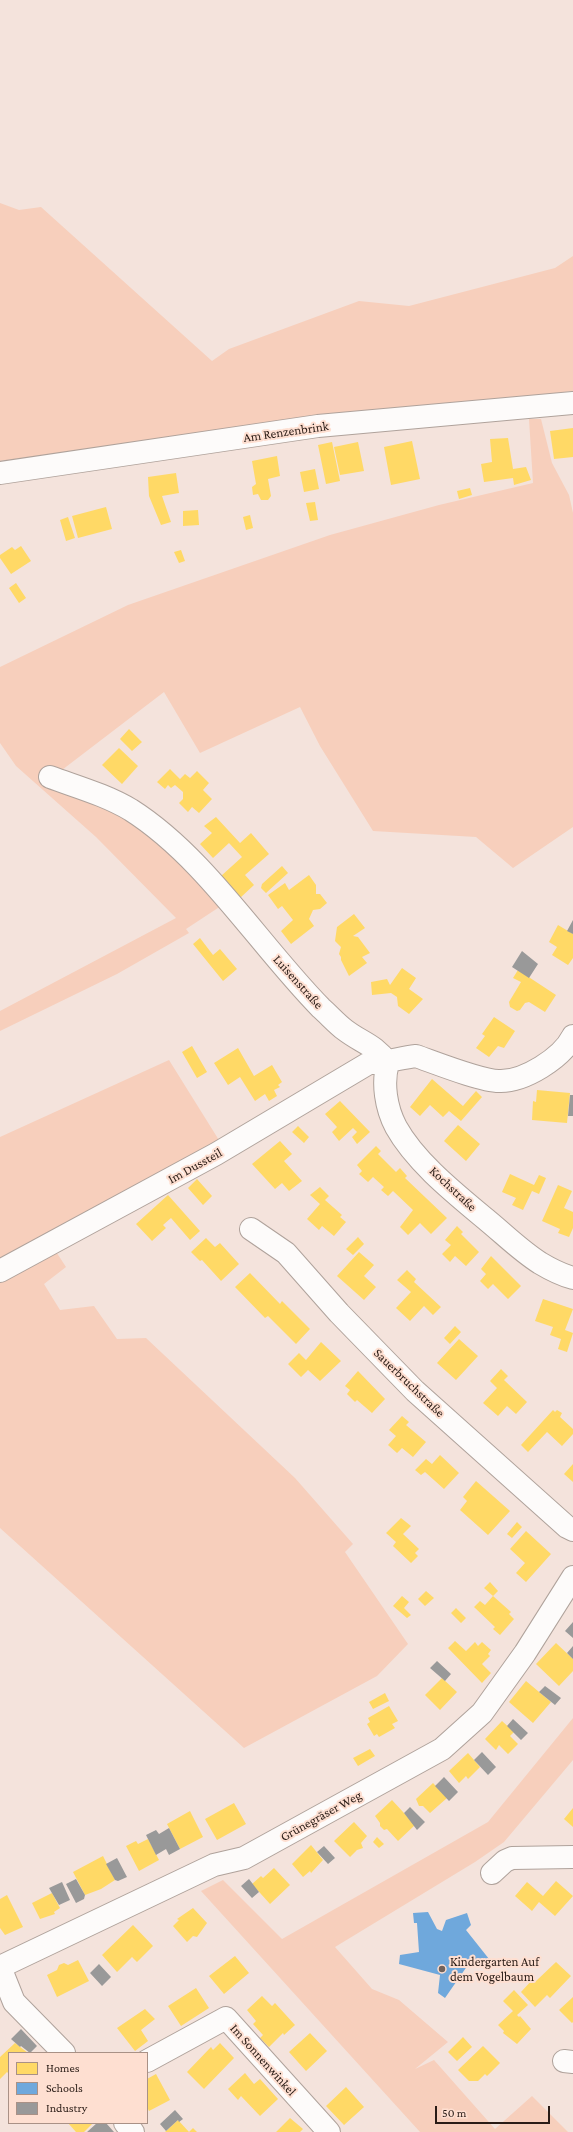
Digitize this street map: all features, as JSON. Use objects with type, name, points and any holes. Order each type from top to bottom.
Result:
[{"type":"street","name":"Am Renzenbrink","points":[[0,473],[318,426],[573,403]]},
{"type":"street","name":"Luisenstraße","points":[[50,777],[111,800],[131,811],[162,834],[208,878],[321,1008],[346,1031],[379,1051],[388,1063]]},
{"type":"street","points":[[388,1063],[402,1058],[416,1056],[498,1081],[513,1080],[541,1068],[571,1045]]},
{"type":"street","name":"Im Dussteil","points":[[0,1271],[228,1147],[369,1063],[388,1063]]},
{"type":"street","name":"Kochstraße","points":[[388,1063],[385,1074],[386,1100],[396,1127],[411,1147],[437,1176],[520,1248],[541,1263],[573,1278]]},
{"type":"street","name":"Sauerbruchstraße","points":[[251,1229],[286,1253],[339,1313],[415,1391],[490,1460],[567,1527],[573,1530]]},
{"type":"street","name":"Grünegräser Weg","points":[[0,1967],[214,1865],[244,1858],[442,1749],[482,1713],[525,1653],[573,1578]]},
{"type":"street","points":[[492,1873],[512,1858],[526,1860],[573,1857]]},
{"type":"street","points":[[0,1967],[7,2008],[63,2052]]},
{"type":"street","name":"Im Sonnenwinkel","points":[[148,2060],[226,2018],[329,2132]]},
{"type":"street","points":[[126,2124],[133,2132]]},
{"type":"shaded area","points":[[0,203],[19,210],[41,207],[212,361],[229,349],[359,301],[409,306],[555,268],[573,256],[573,391],[319,420],[0,461]]},
{"type":"shaded area","points":[[529,419],[541,419],[552,463],[569,495],[573,513],[573,827],[513,868],[476,837],[373,831],[320,746],[300,707],[200,753],[164,692],[58,773],[111,804],[158,837],[224,904],[186,929],[189,933],[117,974],[0,1031],[0,1011],[176,918],[96,837],[16,766],[0,743],[0,667],[128,605],[330,535],[439,505],[533,483]]},
{"type":"shaded area","points":[[169,1060],[222,1145],[0,1265],[0,1137]]},
{"type":"shaded area","points":[[53,1247],[66,1267],[44,1284],[60,1310],[94,1306],[117,1339],[146,1338],[295,1478],[353,1544],[345,1552],[408,1644],[377,1676],[244,1748],[0,1528],[0,1276]]},
{"type":"shaded area","points":[[573,1718],[573,1760],[504,1842],[475,1862],[335,1947],[372,1989],[399,2000],[448,2042],[415,2069],[434,2060],[495,2129],[532,2096],[568,2132],[420,2132],[201,1891],[223,1880],[282,1939],[488,1822]]},
{"type":"building: Homes","points":[[573,428],[573,457],[554,459],[550,431]]},
{"type":"building: Homes","points":[[508,438],[513,469],[526,467],[531,480],[514,485],[513,478],[484,482],[481,464],[492,462],[490,439]]},
{"type":"building: Homes","points":[[412,441],[420,479],[391,485],[384,447]]},
{"type":"building: Homes","points":[[332,442],[340,481],[326,484],[318,445]]},
{"type":"building: Homes","points":[[358,442],[364,471],[340,475],[334,447]]},
{"type":"building: Homes","points":[[277,456],[280,476],[268,479],[271,496],[268,500],[261,500],[258,494],[253,495],[252,487],[256,484],[252,461]]},
{"type":"building: Homes","points":[[315,469],[319,489],[304,492],[300,472]]},
{"type":"building: Homes","points":[[176,473],[179,493],[162,496],[171,522],[161,525],[149,496],[148,477]]},
{"type":"building: Homes","points":[[470,488],[472,495],[459,499],[457,491]]},
{"type":"building: Homes","points":[[315,502],[318,520],[310,521],[306,503]]},
{"type":"building: Homes","points":[[106,507],[112,529],[78,538],[72,516]]},
{"type":"building: Homes","points":[[198,510],[199,525],[183,526],[183,511]]},
{"type":"building: Homes","points":[[250,515],[253,528],[246,530],[243,517]]},
{"type":"building: Homes","points":[[68,517],[75,538],[66,541],[60,520]]},
{"type":"building: Homes","points":[[21,546],[31,561],[11,574],[0,558],[0,555],[12,547],[15,550]]},
{"type":"building: Homes","points":[[181,550],[185,561],[179,563],[174,552]]},
{"type":"building: Homes","points":[[16,583],[26,598],[19,603],[9,588]]},
{"type":"building: Homes","points":[[129,729],[142,742],[132,751],[120,739]]},
{"type":"building: Homes","points":[[119,748],[138,766],[122,784],[102,765]]},
{"type":"building: Homes","points":[[170,769],[180,779],[185,774],[190,778],[197,771],[209,783],[203,790],[212,799],[199,813],[192,807],[188,812],[179,803],[183,799],[183,792],[175,785],[171,788],[168,785],[165,789],[157,782]]},
{"type":"building: Homes","points":[[216,817],[240,843],[251,833],[269,854],[245,875],[254,885],[240,898],[221,876],[242,857],[229,843],[213,858],[200,844],[212,833],[204,826]]},
{"type":"building: Homes","points":[[282,866],[288,873],[266,893],[261,888],[262,884]]},
{"type":"building: Homes","points":[[309,875],[316,885],[316,894],[320,894],[327,903],[320,909],[313,910],[309,919],[314,926],[291,944],[281,931],[293,920],[282,906],[278,909],[268,895],[285,883],[289,890]]},
{"type":"building: Homes","points":[[354,914],[365,928],[353,936],[358,937],[370,953],[362,957],[367,963],[349,976],[339,954],[341,947],[335,941],[337,927]]},
{"type":"building: Homes","points":[[558,925],[573,934],[573,958],[568,965],[552,955],[557,947],[549,942]]},
{"type":"building: Homes","points":[[200,938],[213,955],[220,949],[237,969],[223,981],[193,944]]},
{"type":"building: Homes","points":[[402,968],[416,978],[409,989],[423,999],[409,1014],[398,1006],[397,997],[391,993],[372,995],[371,982],[387,979],[390,985]]},
{"type":"building: Homes","points":[[518,970],[556,995],[545,1012],[529,1002],[525,1003],[520,1010],[517,1011],[510,1007],[509,1002],[521,982],[513,978]]},
{"type":"building: Homes","points":[[494,1017],[515,1031],[504,1048],[498,1046],[489,1057],[476,1048],[485,1036],[482,1034]]},
{"type":"building: Homes","points":[[192,1046],[207,1072],[197,1078],[182,1052]]},
{"type":"building: Homes","points":[[238,1048],[254,1076],[272,1065],[282,1082],[278,1085],[280,1087],[274,1090],[277,1096],[269,1101],[265,1094],[255,1101],[240,1077],[228,1085],[214,1063]]},
{"type":"building: Homes","points":[[432,1079],[463,1106],[476,1091],[482,1097],[461,1121],[449,1111],[443,1117],[430,1105],[420,1116],[410,1107]]},
{"type":"building: Homes","points":[[537,1090],[570,1093],[567,1123],[532,1120],[533,1101],[536,1102]]},
{"type":"building: Homes","points":[[340,1101],[370,1132],[357,1144],[352,1137],[357,1132],[353,1128],[339,1141],[332,1132],[337,1127],[325,1114]]},
{"type":"building: Homes","points":[[458,1125],[480,1144],[466,1161],[444,1141]]},
{"type":"building: Homes","points":[[298,1126],[309,1137],[304,1143],[292,1132]]},
{"type":"building: Homes","points":[[280,1141],[292,1154],[284,1161],[302,1181],[289,1191],[282,1183],[275,1189],[252,1164]]},
{"type":"building: Homes","points":[[376,1146],[381,1151],[378,1154],[396,1172],[400,1168],[407,1176],[405,1178],[447,1218],[431,1234],[420,1223],[408,1235],[400,1227],[413,1210],[393,1191],[388,1196],[381,1190],[384,1187],[373,1177],[368,1182],[359,1174],[362,1171],[357,1165]]},
{"type":"building: Homes","points":[[510,1174],[534,1185],[539,1175],[546,1178],[539,1194],[532,1191],[523,1210],[512,1205],[516,1198],[502,1192]]},
{"type":"building: Homes","points":[[197,1179],[212,1196],[203,1205],[188,1188]]},
{"type":"building: Homes","points":[[558,1185],[572,1191],[564,1208],[573,1212],[573,1228],[569,1237],[558,1233],[560,1229],[542,1221]]},
{"type":"building: Homes","points":[[320,1187],[329,1196],[325,1200],[342,1215],[340,1217],[346,1222],[334,1236],[322,1226],[319,1230],[307,1219],[320,1204],[310,1195]]},
{"type":"building: Homes","points":[[168,1195],[200,1231],[190,1240],[171,1218],[163,1225],[166,1228],[152,1241],[136,1224]]},
{"type":"building: Homes","points":[[457,1226],[463,1232],[461,1234],[479,1252],[466,1266],[455,1256],[450,1262],[442,1254],[451,1245],[445,1240]]},
{"type":"building: Homes","points":[[358,1237],[364,1244],[353,1255],[346,1249]]},
{"type":"building: Homes","points":[[206,1238],[215,1247],[220,1243],[239,1264],[221,1281],[202,1260],[200,1261],[191,1252]]},
{"type":"building: Homes","points":[[359,1252],[374,1265],[364,1276],[376,1287],[364,1300],[337,1276]]},
{"type":"building: Homes","points":[[491,1256],[521,1286],[508,1299],[493,1284],[488,1289],[480,1281],[486,1274],[481,1269]]},
{"type":"building: Homes","points":[[407,1270],[416,1279],[414,1282],[441,1307],[433,1315],[424,1306],[410,1321],[396,1308],[411,1292],[397,1280]]},
{"type":"building: Homes","points":[[250,1273],[280,1304],[282,1301],[310,1329],[296,1344],[268,1316],[265,1318],[235,1287]]},
{"type":"building: Homes","points":[[543,1299],[573,1309],[565,1330],[573,1333],[567,1352],[558,1349],[561,1339],[550,1335],[553,1327],[535,1321]]},
{"type":"building: Homes","points":[[455,1326],[461,1332],[450,1344],[444,1338]]},
{"type":"building: Homes","points":[[459,1339],[478,1356],[456,1380],[437,1363]]},
{"type":"building: Homes","points":[[321,1342],[341,1361],[320,1381],[308,1370],[301,1377],[288,1364],[299,1353],[306,1360]]},
{"type":"building: Homes","points":[[501,1369],[508,1376],[504,1380],[527,1402],[516,1414],[507,1406],[498,1416],[483,1403],[497,1388],[490,1381]]},
{"type":"building: Homes","points":[[358,1371],[385,1399],[372,1413],[357,1400],[355,1402],[347,1394],[350,1390],[345,1386]]},
{"type":"building: Homes","points":[[553,1410],[555,1412],[557,1410],[562,1413],[560,1417],[573,1429],[573,1434],[562,1446],[547,1432],[528,1452],[521,1445]]},
{"type":"building: Homes","points":[[402,1416],[409,1422],[406,1425],[426,1442],[413,1457],[402,1448],[397,1453],[388,1445],[396,1436],[389,1430]]},
{"type":"building: Homes","points":[[440,1455],[459,1473],[444,1489],[425,1472],[421,1475],[415,1470],[426,1459],[432,1464]]},
{"type":"building: Homes","points":[[573,1464],[573,1482],[564,1474]]},
{"type":"building: Homes","points":[[476,1481],[510,1511],[488,1535],[460,1510],[467,1501],[463,1497]]},
{"type":"building: Homes","points":[[401,1518],[411,1526],[403,1534],[419,1549],[415,1553],[418,1556],[411,1563],[393,1546],[396,1542],[386,1533]]},
{"type":"building: Homes","points":[[517,1522],[522,1527],[512,1538],[507,1534]]},
{"type":"building: Homes","points":[[526,1531],[551,1554],[526,1582],[516,1573],[525,1563],[510,1549]]},
{"type":"building: Homes","points":[[490,1582],[498,1591],[493,1596],[484,1588]]},
{"type":"building: Homes","points":[[426,1591],[434,1598],[425,1606],[418,1599]]},
{"type":"building: Homes","points":[[402,1596],[409,1602],[404,1608],[411,1615],[407,1618],[393,1606]]},
{"type":"building: Homes","points":[[493,1596],[511,1612],[509,1614],[514,1619],[500,1635],[493,1629],[495,1627],[474,1607],[480,1601],[485,1605]]},
{"type":"building: Homes","points":[[456,1608],[466,1618],[461,1623],[451,1613]]},
{"type":"building: Homes","points":[[455,1641],[466,1651],[475,1642],[478,1646],[482,1642],[491,1650],[488,1654],[490,1656],[482,1664],[491,1673],[482,1683],[448,1648]]},
{"type":"building: Homes","points":[[556,1643],[573,1659],[573,1671],[559,1686],[536,1664]]},
{"type":"building: Homes","points":[[442,1678],[457,1692],[440,1710],[425,1695]]},
{"type":"building: Homes","points":[[526,1681],[551,1702],[533,1723],[509,1702]]},
{"type":"building: Homes","points":[[385,1693],[389,1701],[373,1709],[369,1702]]},
{"type":"building: Homes","points":[[389,1706],[398,1721],[392,1724],[395,1728],[379,1737],[377,1734],[374,1736],[367,1724],[370,1722],[368,1718]]},
{"type":"building: Homes","points":[[502,1721],[514,1732],[510,1736],[518,1744],[508,1754],[499,1745],[496,1750],[485,1739]]},
{"type":"building: Homes","points":[[370,1749],[375,1756],[358,1766],[353,1758]]},
{"type":"building: Homes","points":[[468,1753],[480,1767],[468,1779],[466,1776],[459,1783],[449,1771]]},
{"type":"building: Homes","points":[[433,1783],[447,1798],[430,1813],[423,1806],[419,1806],[416,1799]]},
{"type":"building: Homes","points":[[392,1800],[415,1825],[398,1841],[387,1829],[384,1830],[380,1826],[380,1823],[375,1816]]},
{"type":"building: Homes","points":[[234,1803],[246,1824],[217,1840],[205,1819]]},
{"type":"building: Homes","points":[[573,1808],[573,1827],[564,1819]]},
{"type":"building: Homes","points":[[190,1811],[203,1837],[180,1849],[167,1824]]},
{"type":"building: Homes","points":[[354,1822],[367,1836],[361,1843],[363,1848],[357,1850],[350,1857],[334,1841]]},
{"type":"building: Homes","points":[[377,1837],[384,1844],[379,1848],[373,1842]]},
{"type":"building: Homes","points":[[148,1839],[159,1860],[139,1871],[126,1846],[136,1841],[138,1844]]},
{"type":"building: Homes","points":[[311,1845],[323,1860],[311,1873],[310,1871],[303,1877],[292,1864]]},
{"type":"building: Homes","points":[[103,1856],[115,1880],[101,1889],[85,1895],[73,1872]]},
{"type":"building: Homes","points":[[274,1868],[290,1885],[270,1904],[252,1884],[261,1876],[263,1878]]},
{"type":"building: Homes","points":[[556,1881],[573,1896],[555,1916],[539,1902],[532,1911],[515,1896],[527,1882],[543,1896]]},
{"type":"building: Homes","points":[[52,1893],[60,1908],[54,1912],[55,1914],[40,1919],[32,1903]]},
{"type":"building: Homes","points":[[7,1895],[23,1927],[5,1935],[0,1928],[0,1899]]},
{"type":"building: Homes","points":[[193,1908],[207,1923],[197,1937],[193,1936],[187,1942],[173,1926],[179,1920],[177,1919]]},
{"type":"building: Homes","points":[[133,1925],[153,1946],[137,1962],[132,1957],[117,1972],[102,1955]]},
{"type":"building: Homes","points":[[235,1956],[249,1973],[224,1994],[209,1976]]},
{"type":"building: Homes","points":[[78,1960],[89,1981],[57,1997],[47,1975],[57,1970],[59,1965],[64,1963],[68,1965]]},
{"type":"building: Homes","points":[[556,1962],[571,1976],[550,1998],[547,1995],[535,2007],[521,1992],[533,1979],[535,1982]]},
{"type":"building: Homes","points":[[196,1988],[209,2008],[181,2026],[168,2006]]},
{"type":"building: Homes","points":[[514,1990],[528,2005],[517,2015],[519,2017],[520,2016],[531,2029],[517,2044],[503,2033],[504,2031],[498,2025],[513,2011],[503,2001]]},
{"type":"building: Homes","points":[[262,1996],[272,2006],[275,2003],[295,2025],[284,2035],[283,2033],[269,2047],[260,2038],[263,2035],[253,2024],[256,2021],[247,2010]]},
{"type":"building: Homes","points":[[573,1997],[573,2022],[572,2023],[559,2010]]},
{"type":"building: Homes","points":[[145,2009],[155,2019],[141,2030],[148,2041],[135,2051],[117,2028]]},
{"type":"building: Homes","points":[[310,2033],[327,2051],[306,2071],[289,2052]]},
{"type":"building: Homes","points":[[463,2037],[472,2047],[457,2061],[448,2052]]},
{"type":"building: Homes","points":[[15,2043],[27,2052],[8,2052],[8,2073],[7,2072],[0,2079],[0,2057]]},
{"type":"building: Homes","points":[[220,2043],[234,2058],[204,2089],[187,2072],[211,2047],[213,2050]]},
{"type":"building: Homes","points":[[483,2046],[500,2063],[487,2076],[485,2074],[478,2081],[469,2081],[458,2070]]},
{"type":"building: Homes","points":[[245,2073],[254,2084],[260,2079],[278,2099],[260,2116],[241,2096],[238,2100],[228,2089]]},
{"type":"building: Homes","points":[[156,2074],[170,2100],[149,2111],[148,2109],[148,2078]]},
{"type":"building: Homes","points":[[346,2087],[364,2107],[344,2125],[326,2106]]},
{"type":"building: Homes","points":[[290,2118],[303,2129],[300,2132],[276,2132]]},
{"type":"building: Homes","points":[[178,2120],[189,2132],[165,2132]]},
{"type":"building: Homes","points":[[69,2124],[92,2124],[84,2132],[76,2132]]},
{"type":"building: Homes","points":[[193,2128],[197,2132],[189,2132]]},
{"type":"building: Schools","points":[[428,1912],[437,1929],[442,1931],[446,1920],[467,1913],[471,1925],[466,1930],[493,1964],[486,1969],[470,1962],[445,1998],[438,1993],[440,1975],[399,1964],[400,1955],[419,1952],[417,1923],[414,1923],[413,1913]]},
{"type":"building: Industry","points":[[573,920],[573,934],[567,931]]},
{"type":"building: Industry","points":[[522,951],[538,964],[529,978],[512,967]]},
{"type":"building: Industry","points":[[570,1095],[573,1095],[573,1116],[568,1116]]},
{"type":"building: Industry","points":[[573,1622],[573,1638],[565,1631]]},
{"type":"building: Industry","points":[[573,1646],[573,1659],[567,1653]]},
{"type":"building: Industry","points":[[437,1661],[451,1674],[445,1681],[430,1668]]},
{"type":"building: Industry","points":[[545,1686],[561,1698],[555,1705],[539,1692]]},
{"type":"building: Industry","points":[[513,1719],[528,1733],[521,1740],[507,1726]]},
{"type":"building: Industry","points":[[482,1752],[496,1767],[488,1775],[474,1760]]},
{"type":"building: Industry","points":[[444,1777],[458,1792],[449,1801],[435,1786]]},
{"type":"building: Industry","points":[[410,1807],[425,1822],[417,1830],[404,1813]]},
{"type":"building: Industry","points":[[169,1828],[180,1849],[169,1855],[166,1849],[156,1855],[146,1835],[156,1830],[159,1834]]},
{"type":"building: Industry","points":[[324,1846],[335,1858],[328,1864],[317,1852]]},
{"type":"building: Industry","points":[[117,1858],[127,1877],[118,1881],[115,1880],[106,1864]]},
{"type":"building: Industry","points":[[76,1879],[85,1895],[84,1899],[76,1903],[66,1884]]},
{"type":"building: Industry","points":[[249,1879],[259,1892],[252,1898],[241,1886]]},
{"type":"building: Industry","points":[[62,1882],[70,1900],[59,1905],[49,1888]]},
{"type":"building: Industry","points":[[99,1964],[111,1977],[102,1986],[90,1973]]},
{"type":"building: Industry","points":[[21,2029],[37,2046],[31,2052],[29,2052],[11,2039]]},
{"type":"building: Industry","points":[[175,2110],[183,2119],[179,2122],[178,2120],[166,2131],[160,2124]]},
{"type":"building: Industry","points":[[96,2124],[107,2124],[114,2132],[87,2132]]},
{"type":"place","name":"Kindergarten Auf dem Vogelbaum","points":[[442,1969]]}]
